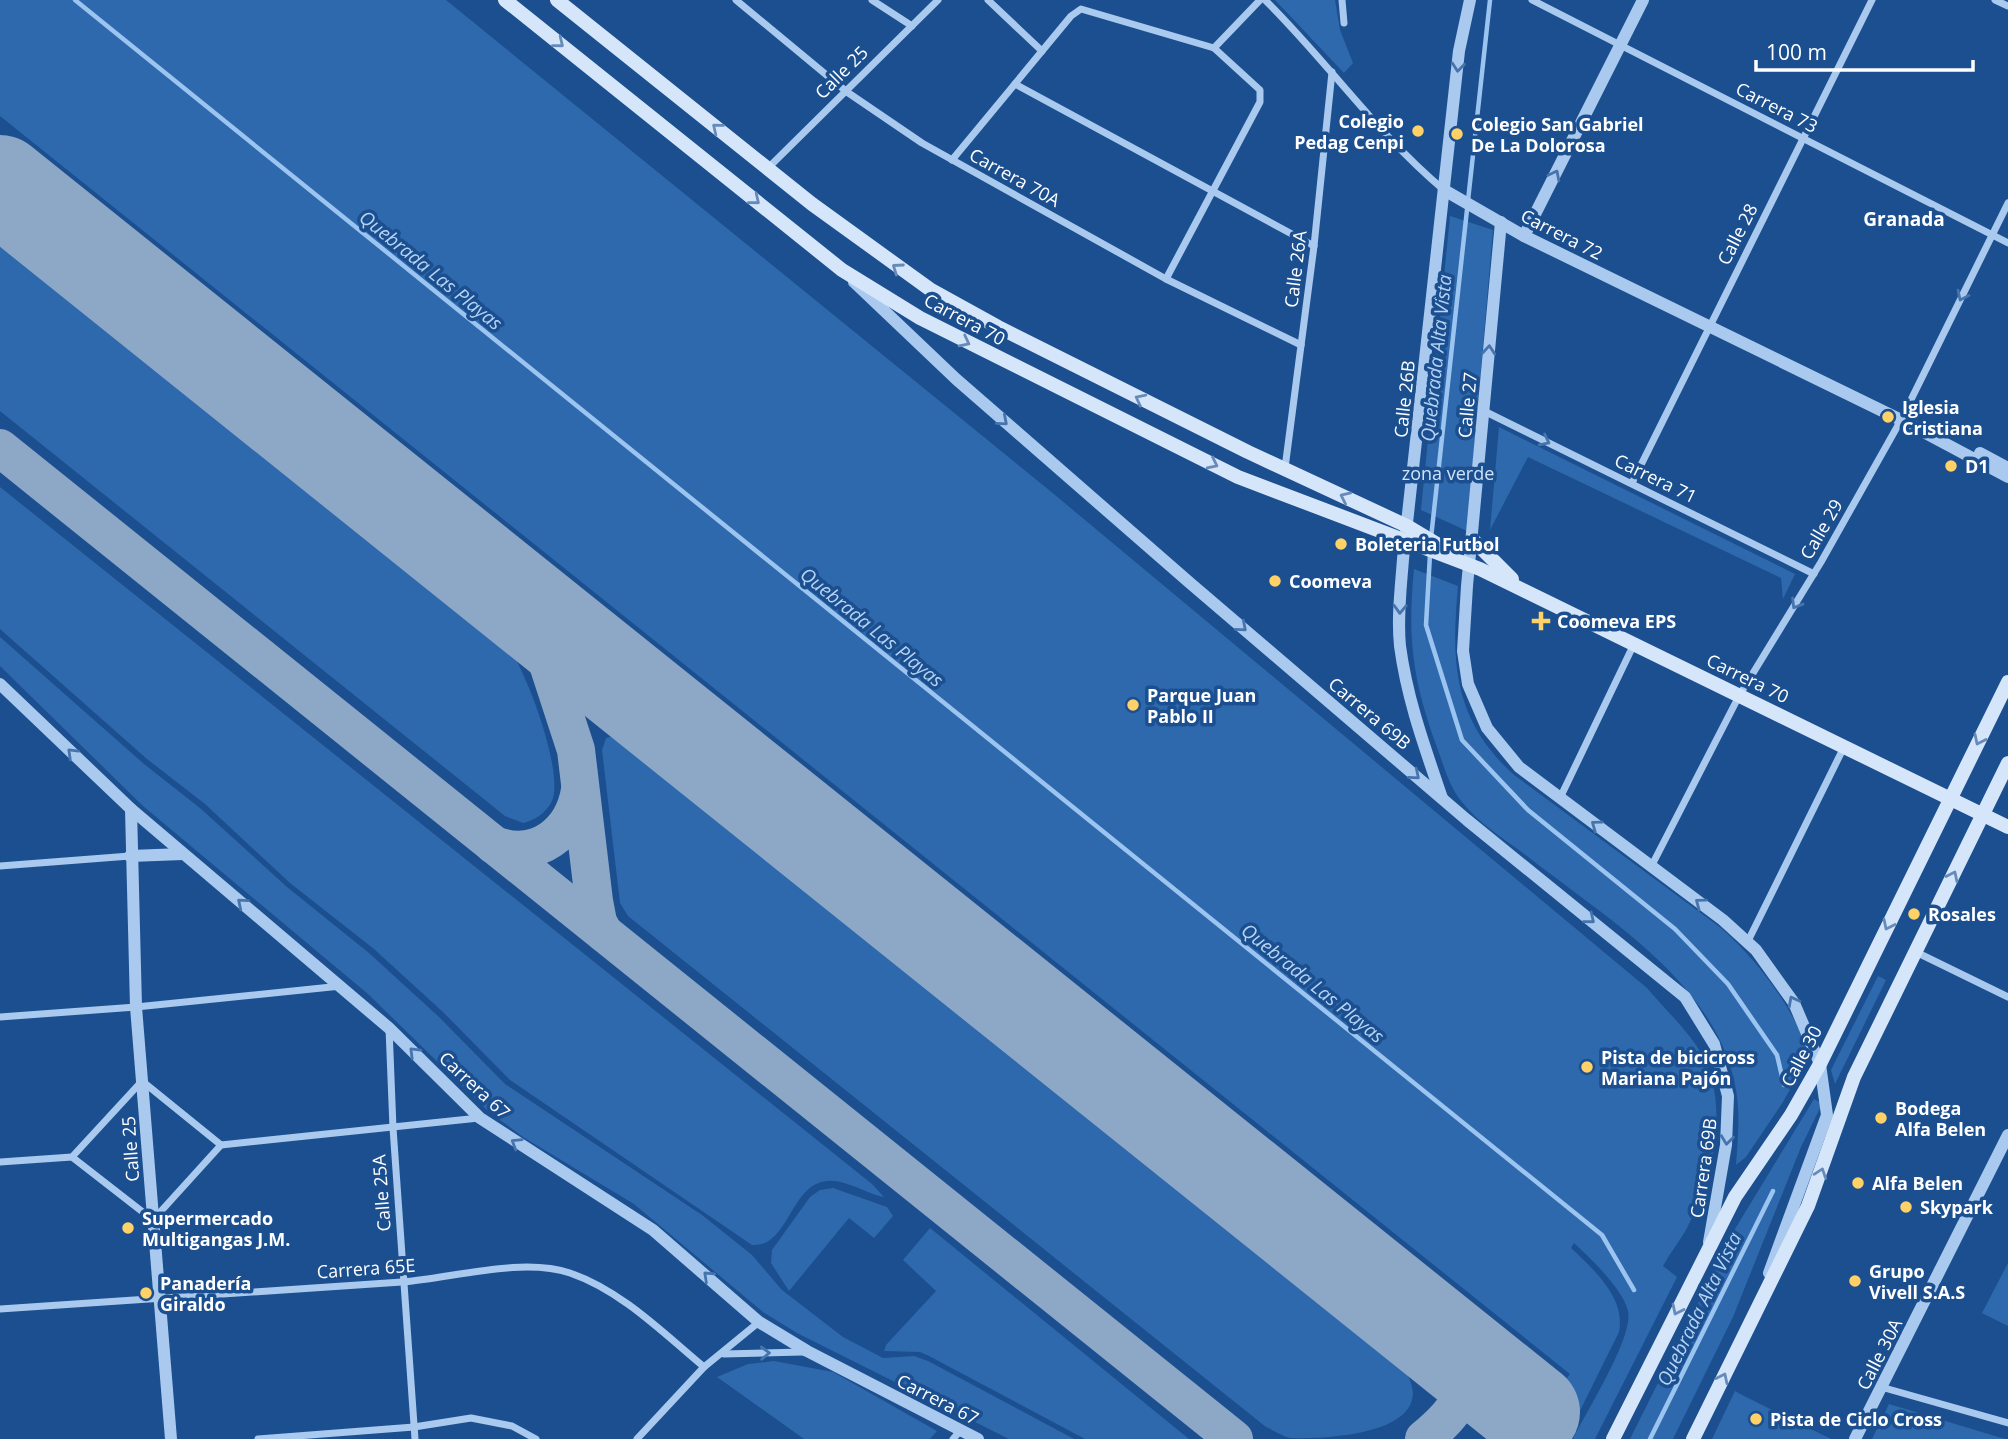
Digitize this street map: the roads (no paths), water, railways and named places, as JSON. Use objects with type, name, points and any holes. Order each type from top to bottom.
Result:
[{"type":"main road","name":"Carrera 70","points":[[505,0],[842,270],[953,336],[1238,477],[1406,533]]},
{"type":"main road","name":"Carrera 70","points":[[557,0],[896,267],[955,304],[1285,469],[1440,550],[2008,827]]},
{"type":"main road","points":[[1474,540],[1523,590]]},
{"type":"main road","name":"Calle 30","points":[[1613,1439],[1742,1184],[1791,1115],[1820,1064],[2008,682]]},
{"type":"main road","points":[[1693,1439],[1812,1198],[1854,1077],[2008,763]]},
{"type":"street","name":"Carrera 70A","points":[[736,0],[847,92],[952,160],[1166,279],[1301,345]]},
{"type":"street","points":[[872,0],[912,26]]},
{"type":"street","name":"Calle 25","points":[[767,168],[939,0]]},
{"type":"street","points":[[988,0],[1042,51]]},
{"type":"street","points":[[1214,48],[1260,0]]},
{"type":"street","name":"Carrera 72","points":[[1265,0],[1395,145],[1449,193],[1524,236],[1901,420],[2008,477]]},
{"type":"street","points":[[1342,0],[1344,23]]},
{"type":"street","name":"Calle 26B","points":[[1442,798],[1413,713],[1400,644],[1406,533],[1449,193],[1459,51],[1470,0]]},
{"type":"street","name":"Carrera 73","points":[[1532,0],[2008,243]]},
{"type":"street","points":[[1524,236],[1643,0]]},
{"type":"street","name":"Calle 28","points":[[1632,483],[1872,0]]},
{"type":"street","points":[[1995,0],[2008,6]]},
{"type":"street","points":[[952,160],[1071,16],[1081,9],[1214,48],[1260,90],[1260,102],[1166,279]]},
{"type":"street","name":"Calle 26A","points":[[1285,469],[1314,246],[1332,72]]},
{"type":"street","points":[[1015,85],[1215,190],[1314,246]]},
{"type":"street","name":"Calle 29","points":[[1652,865],[1739,696],[1814,574],[1901,420],[2008,203]]},
{"type":"street","name":"Calle 27","points":[[1501,222],[1463,651],[1468,684],[1479,715],[1495,741],[1519,767],[1560,799]]},
{"type":"street","name":"Carrera 69B","points":[[842,270],[956,379],[1442,798],[1675,987],[1693,1006],[1707,1030],[1726,1081],[1729,1123],[1719,1194],[1707,1249]]},
{"type":"street","name":"Carrera 71","points":[[1484,411],[1814,574]]},
{"type":"street","name":"Carrera 72","points":[[1901,420],[1917,422],[2008,468]]},
{"type":"street","points":[[1634,644],[1560,799],[1652,865],[1748,941],[1786,989],[1820,1064],[1828,1103],[1824,1126],[1753,1317]]},
{"type":"street","name":"Carrera 67","points":[[0,684],[131,809],[389,1028],[480,1118],[653,1230],[759,1322],[957,1434],[978,1439]]},
{"type":"street","points":[[1748,941],[1844,747]]},
{"type":"street","name":"Calle 25","points":[[131,809],[130,856],[136,1007],[171,1439]]},
{"type":"street","points":[[0,866],[183,854]]},
{"type":"street","points":[[1922,955],[2008,998]]},
{"type":"street","points":[[0,1017],[136,1007],[341,986]]},
{"type":"street","name":"Calle 25A","points":[[389,1028],[393,1128],[415,1439]]},
{"type":"street","points":[[72,1157],[142,1081],[221,1146]]},
{"type":"street","points":[[0,1162],[72,1157],[153,1220],[221,1146],[480,1118]]},
{"type":"street","name":"Calle 30A","points":[[1856,1439],[2008,1135]]},
{"type":"street","name":"Carrera 65E","points":[[0,1309],[403,1282],[515,1268],[569,1273],[604,1288],[704,1367]]},
{"type":"street","points":[[638,1439],[704,1367],[759,1322]]},
{"type":"street","points":[[723,1354],[807,1351]]},
{"type":"street","points":[[1881,1387],[2008,1423]]},
{"type":"street","points":[[258,1439],[414,1427],[471,1418],[491,1420],[536,1439]]},
{"type":"waterway","name":"Quebrada Las Playas","points":[[75,0],[1602,1235],[1634,1290]]},
{"type":"waterway","name":"Quebrada Alta Vista","points":[[1431,538],[1490,0]]},
{"type":"waterway","name":"Quebrada Alta Vista","points":[[1430,554],[1426,625],[1462,740],[1528,810],[1675,929],[1728,984],[1777,1055],[1784,1085]]},
{"type":"waterway","name":"Quebrada Alta Vista","points":[[1650,1439],[1773,1191]]},
{"type":"place","name":"Colegio Pedag Cenpi","points":[[1418,131]]},
{"type":"place","name":"Colegio San Gabriel De La Dolorosa","points":[[1457,134]]},
{"type":"place","name":"Iglesia Cristiana","points":[[1888,417]]},
{"type":"place","name":"D1","points":[[1951,466]]},
{"type":"place","name":"Boleteria Futbol","points":[[1341,544]]},
{"type":"place","name":"Coomeva","points":[[1275,581]]},
{"type":"place","name":"Coomeva EPS","points":[[1541,621]]},
{"type":"place","name":"Parque Juan Pablo II","points":[[1133,705]]},
{"type":"place","name":"Rosales","points":[[1914,914]]},
{"type":"place","name":"Pista de bicicross Mariana Pajón","points":[[1587,1067]]},
{"type":"place","name":"Bodega Alfa Belen","points":[[1881,1118]]},
{"type":"place","name":"Alfa Belen","points":[[1858,1183]]},
{"type":"place","name":"Skypark","points":[[1906,1207]]},
{"type":"place","name":"Supermercado Multigangas J.M.","points":[[128,1228]]},
{"type":"place","name":"Grupo Vivell S.A.S","points":[[1855,1281]]},
{"type":"place","name":"Panadería Giraldo","points":[[146,1293]]},
{"type":"place","name":"Pista de Ciclo Cross","points":[[1756,1419]]},
{"type":"district","name":"Granada","points":[[1904,219]]},
{"type":"park label","name":"zona verde","points":[[1448,473]]}]
